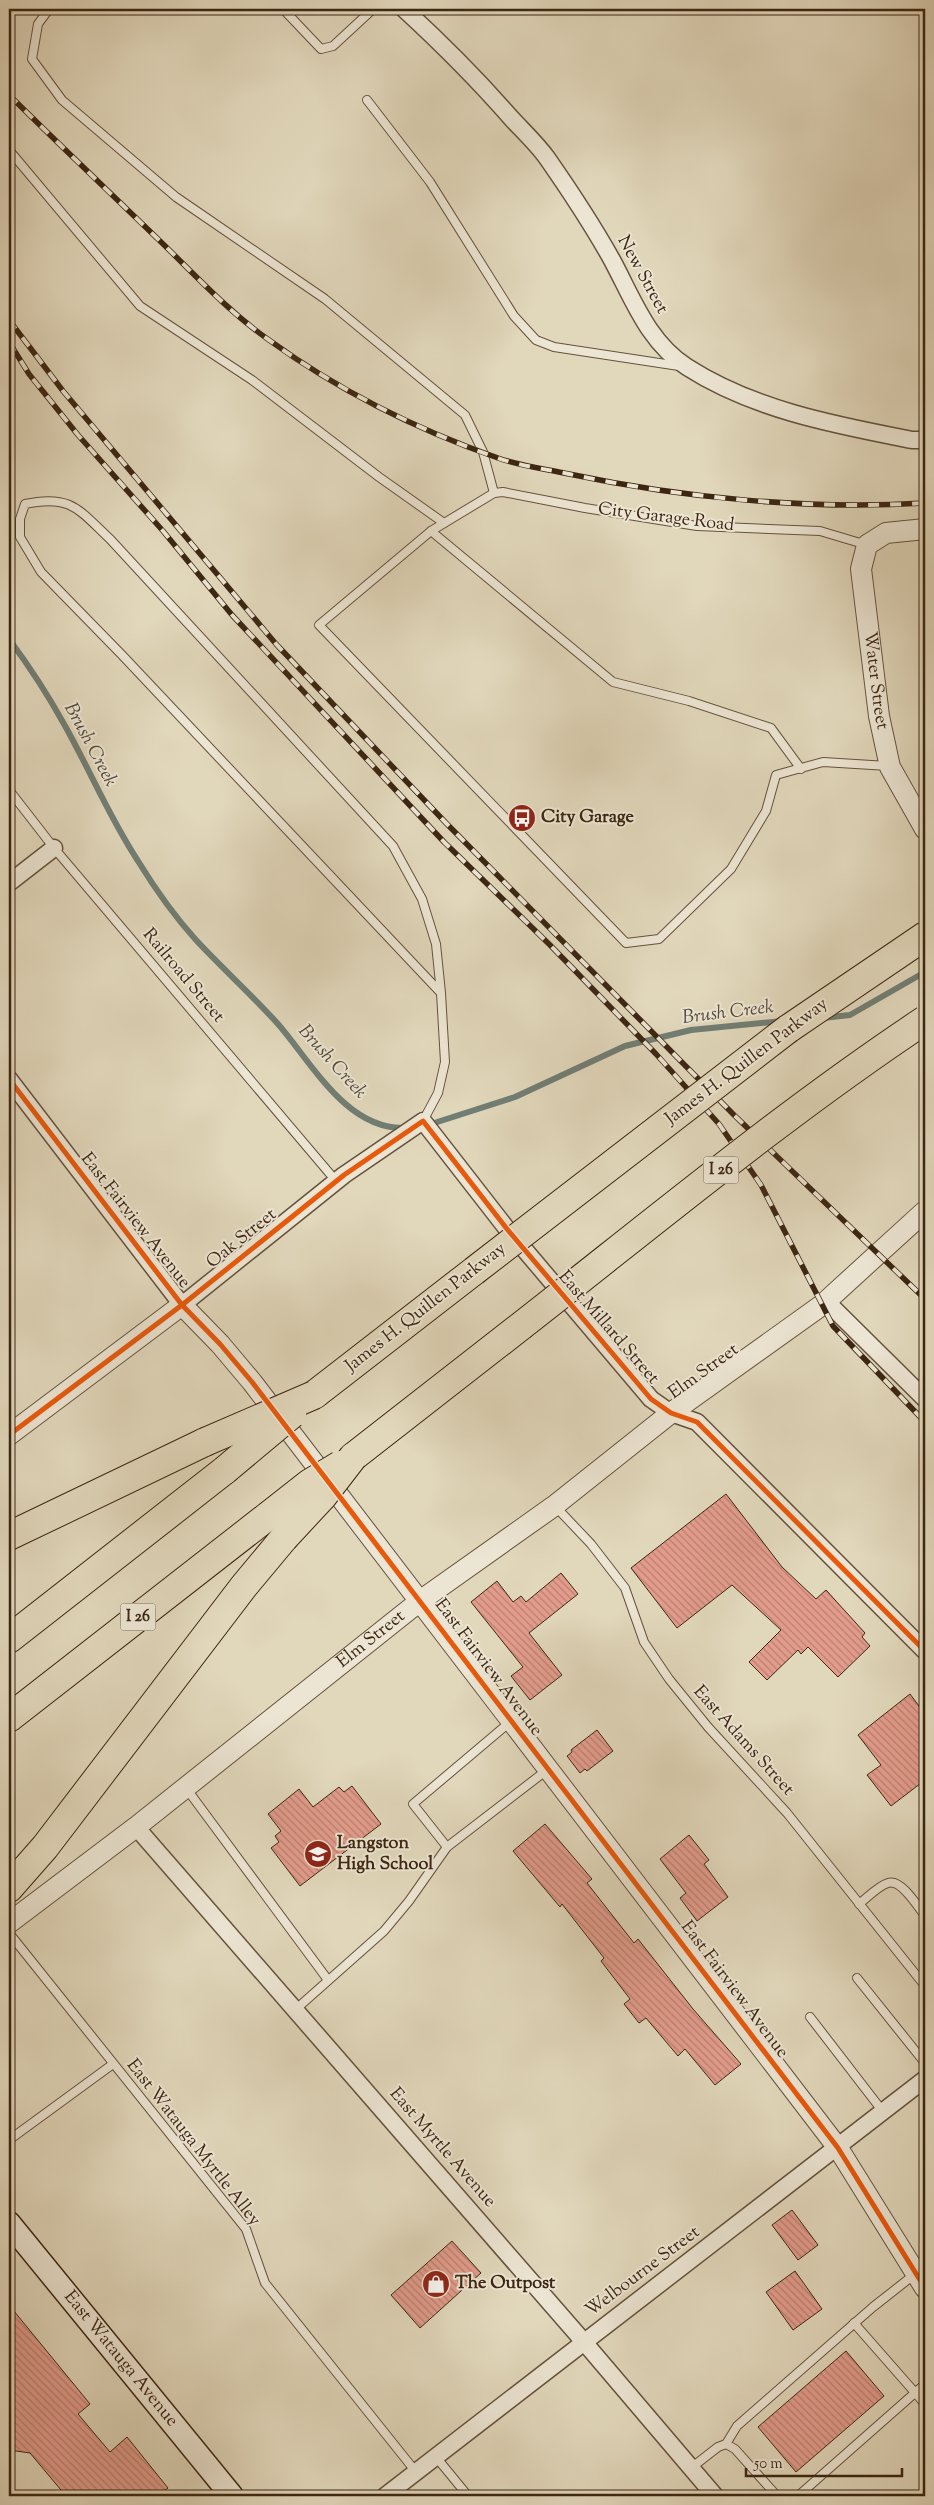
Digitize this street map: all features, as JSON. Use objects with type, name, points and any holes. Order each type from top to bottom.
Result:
[{"type":"highway","name":"James H. Quillen Parkway","points":[[9,1639],[225,1470],[324,1387],[788,1030],[925,936]]},
{"type":"highway","name":"I 26","points":[[9,1718],[310,1483],[353,1457],[786,1119],[863,1061],[925,1020]]},
{"type":"highway","points":[[9,1536],[324,1387]]},
{"type":"highway","points":[[9,1888],[45,1847],[244,1586],[284,1538],[323,1496],[353,1457]]},
{"type":"main road","name":"East Watauga Avenue","points":[[9,2223],[232,2496]]},
{"type":"street","name":"New Street","points":[[404,9],[459,59],[546,157],[612,260],[646,327],[663,347],[686,367],[723,387],[764,404],[829,424],[912,440],[925,440]]},
{"type":"street","points":[[867,545],[886,532],[925,528]]},
{"type":"street","name":"Water Street","points":[[867,545],[862,569],[879,716],[890,767],[925,829]]},
{"type":"street","points":[[9,883],[54,848]]},
{"type":"street","name":"East Fairview Avenue","points":[[9,1079],[182,1305],[220,1344],[252,1382],[838,2148],[921,2281]]},
{"type":"street","name":"Oak Street","points":[[9,1435],[182,1305],[336,1181],[423,1121]]},
{"type":"street","name":"East Millard Street","points":[[423,1121],[572,1307],[651,1399],[671,1413],[697,1422],[925,1651]]},
{"type":"street","name":"Elm Street","points":[[9,1923],[186,1788],[420,1601],[554,1506],[671,1413],[826,1301],[925,1211]]},
{"type":"street","points":[[826,1301],[925,1399]]},
{"type":"street","name":"East Myrtle Avenue","points":[[136,1827],[584,2342],[715,2496]]},
{"type":"street","name":"Welbourne Street","points":[[385,2496],[884,2113],[925,2079]]},
{"type":"lane","points":[[49,9],[38,24],[32,59],[62,100],[176,198],[324,298],[465,416],[483,452],[494,493],[431,532],[319,625],[626,943],[659,939],[731,870],[766,811],[776,775],[823,762],[890,767]]},
{"type":"lane","points":[[283,9],[321,48],[333,46],[373,9]]},
{"type":"lane","points":[[367,100],[430,182],[514,316],[536,340],[554,347],[686,367]]},
{"type":"lane","points":[[9,150],[140,306],[252,380],[379,477],[444,523]]},
{"type":"lane","name":"City Garage Road","points":[[494,493],[503,492],[585,508],[697,526],[820,531],[867,545]]},
{"type":"lane","points":[[423,1121],[438,1093],[445,1062],[441,993],[436,944],[422,899],[393,846],[110,540],[76,507],[52,500],[25,504],[20,519],[20,537],[41,572],[122,655],[441,993]]},
{"type":"lane","points":[[431,532],[613,682],[689,702],[771,728],[801,769]]},
{"type":"lane","name":"Railroad Street","points":[[9,790],[54,848],[336,1181]]},
{"type":"lane","name":"East Adams Street","points":[[554,1506],[591,1544],[625,1588],[644,1642],[669,1679],[708,1727],[787,1813],[925,1986]]},
{"type":"lane","points":[[447,1847],[412,1804],[512,1721]]},
{"type":"lane","points":[[295,2010],[384,1930],[409,1901],[447,1847],[548,1769]]},
{"type":"lane","points":[[186,1788],[328,1980]]},
{"type":"lane","points":[[858,1904],[888,1883],[894,1882],[904,1889],[925,1916]]},
{"type":"lane","name":"East Watauga Myrtle Alley","points":[[9,1933],[246,2229],[265,2283],[416,2472]]},
{"type":"lane","points":[[857,1978],[925,2063]]},
{"type":"lane","points":[[810,2017],[884,2113]]},
{"type":"lane","points":[[9,2140],[113,2064]]},
{"type":"lane","points":[[726,2444],[737,2426],[854,2324],[921,2281]]},
{"type":"lane","points":[[854,2324],[925,2404]]},
{"type":"lane","points":[[798,2496],[925,2384]]},
{"type":"lane","points":[[691,2468],[718,2446],[726,2444],[735,2449],[777,2496]]},
{"type":"lane","points":[[436,2457],[468,2496]]},
{"type":"building","points":[[726,1494],[782,1567],[816,1599],[826,1590],[865,1633],[862,1637],[870,1646],[838,1677],[808,1647],[801,1654],[798,1650],[767,1680],[749,1662],[781,1630],[732,1585],[677,1628],[631,1568]]},
{"type":"building","points":[[561,1573],[578,1594],[529,1633],[562,1675],[530,1700],[511,1676],[523,1667],[471,1602],[497,1581],[513,1602],[521,1596],[526,1602]]},
{"type":"building","points":[[910,1694],[925,1714],[925,1780],[891,1806],[867,1775],[881,1765],[858,1735]]},
{"type":"building","points":[[597,1730],[613,1751],[587,1771],[585,1769],[580,1773],[567,1756],[572,1752],[571,1750]]},
{"type":"building","points":[[352,1786],[381,1824],[300,1886],[271,1848],[279,1842],[275,1836],[281,1831],[268,1814],[299,1789],[313,1807],[339,1787],[344,1792]]},
{"type":"building","points":[[545,1824],[592,1879],[587,1883],[634,1943],[638,1939],[693,2009],[741,2064],[715,2085],[685,2049],[678,2056],[646,2018],[639,2023],[624,2004],[630,1999],[601,1961],[604,1958],[562,1904],[560,1907],[513,1851]]},
{"type":"building","points":[[689,1835],[709,1860],[704,1864],[728,1897],[697,1921],[680,1898],[686,1893],[660,1859]]},
{"type":"building","points":[[792,2210],[818,2245],[798,2260],[772,2225]]},
{"type":"building","name":"The Outpost","points":[[452,2241],[481,2273],[420,2328],[391,2295]]},
{"type":"building","points":[[795,2271],[822,2309],[793,2330],[766,2292]]},
{"type":"building","points":[[9,2305],[90,2404],[78,2414],[110,2452],[127,2437],[168,2488],[157,2496],[66,2496],[30,2453],[9,2450]]},
{"type":"building","points":[[846,2351],[884,2396],[796,2472],[758,2427]]},
{"type":"waterway","name":"Brush Creek","points":[[9,639],[58,713],[109,810],[144,871],[181,922],[206,951],[278,1024],[332,1091],[348,1106],[365,1118],[383,1125],[404,1128]]},
{"type":"waterway","name":"Brush Creek","points":[[823,1018],[850,1015],[925,972]]},
{"type":"waterway","name":"Brush Creek","points":[[428,1125],[515,1097],[625,1046],[691,1030],[783,1021]]},
{"type":"railway","points":[[9,95],[240,318],[323,376],[379,407],[438,435],[515,463],[656,490],[701,496],[791,503],[836,505],[925,503]]},
{"type":"railway","points":[[9,320],[63,391],[276,644],[446,823],[734,1115],[925,1299]]},
{"type":"railway","points":[[9,342],[29,374],[78,435],[163,531],[232,615],[444,842],[550,945],[656,1054],[719,1124],[761,1185],[833,1326],[925,1422]]},
{"type":"cycle path","points":[[9,1079],[182,1305],[220,1344],[252,1382],[838,2148],[925,2288]]},
{"type":"cycle path","points":[[9,1435],[182,1305],[344,1175],[423,1121],[507,1229],[651,1399],[671,1413],[697,1422],[925,1651]]},
{"type":"place","name":"City Garage","points":[[522,818]]},
{"type":"place","name":"Langston High School","points":[[318,1854]]},
{"type":"place","name":"The Outpost","points":[[436,2284]]}]
